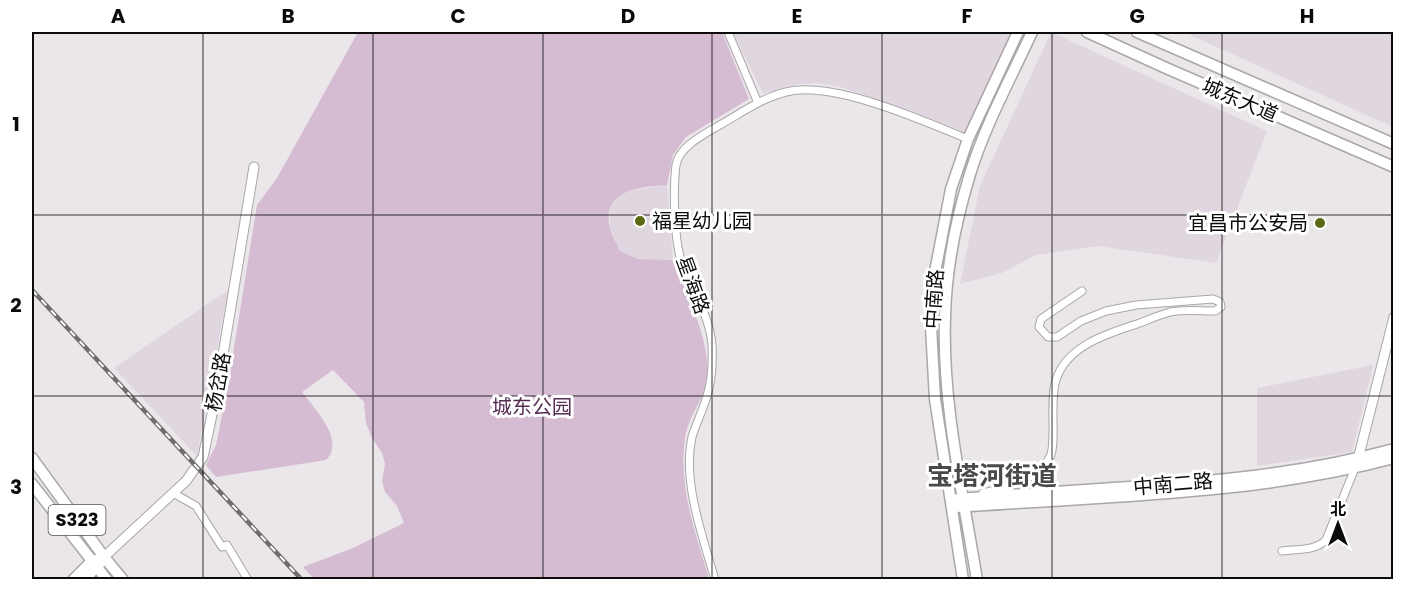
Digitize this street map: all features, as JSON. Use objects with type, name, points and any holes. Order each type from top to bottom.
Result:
[{"type":"main road","name":"中南路","points":[[963,579],[935,399],[931,350],[935,272],[951,189],[968,139],[1018,32]]},
{"type":"main road","name":"中南路","points":[[977,579],[952,426],[945,344],[945,315],[952,250],[961,207],[979,147],[1032,32]]},
{"type":"main road","name":"城东大道","points":[[1087,32],[1394,167]]},
{"type":"main road","name":"城东大道","points":[[1137,32],[1394,144]]},
{"type":"main road","name":"中南二路","points":[[1357,464],[1394,449]]},
{"type":"main road","name":"S323","points":[[32,458],[104,557],[123,579]]},
{"type":"main road","name":"中南二路","points":[[951,504],[1212,490],[1394,458]]},
{"type":"main road","points":[[32,484],[107,579]]},
{"type":"main road","name":"杨岔路","points":[[73,579],[104,557]]},
{"type":"main road","name":"杨岔路","points":[[84,579],[94,565]]},
{"type":"street","points":[[728,32],[758,103]]},
{"type":"street","name":"星海路","points":[[715,579],[695,507],[691,465],[692,439],[707,398],[712,375],[712,343],[703,313],[681,258],[675,200],[676,162],[691,142],[758,103],[773,95],[805,89],[834,92],[911,116],[968,139]]},
{"type":"street","name":"杨岔路","points":[[104,557],[186,481],[203,457],[217,391],[254,167]]},
{"type":"street","points":[[965,503],[1018,483],[1041,469],[1051,455],[1052,408],[1056,379],[1064,363],[1079,349],[1100,336],[1170,312],[1215,311],[1221,307],[1220,302],[1213,299],[1136,305],[1106,311],[1081,321],[1057,338],[1048,338],[1039,327],[1041,319],[1082,291]]},
{"type":"street","points":[[1282,551],[1321,545],[1326,540],[1357,464],[1394,317]]},
{"type":"street","points":[[173,493],[196,506],[222,547],[227,545],[248,579]]},
{"type":"shaded area","points":[[733,32],[1012,32],[965,132],[912,111],[837,86],[815,83],[797,84],[763,94]]},
{"type":"shaded area","points":[[1051,32],[1267,131],[1216,263],[1098,246],[1036,255],[1002,273],[960,284],[980,186]]},
{"type":"shaded area","points":[[1184,32],[1393,32],[1393,127],[1210,44]]},
{"type":"shaded area","name":"福星幼儿园","points":[[667,185],[673,260],[638,259],[620,251],[610,229],[610,207],[616,198],[626,191]]},
{"type":"shaded area","points":[[228,290],[197,456],[114,368]]},
{"type":"shaded area","points":[[1373,365],[1352,452],[1257,466],[1257,388]]},
{"type":"green space","name":"城东公园","points":[[358,32],[722,32],[749,99],[686,137],[673,155],[667,185],[634,189],[625,193],[611,206],[609,216],[610,229],[620,251],[638,259],[673,260],[702,334],[708,365],[707,379],[703,394],[686,431],[683,457],[686,493],[709,579],[314,579],[303,567],[353,548],[404,523],[397,506],[385,492],[382,481],[385,464],[382,453],[366,423],[364,402],[333,370],[302,392],[326,424],[330,434],[331,452],[326,460],[216,477],[206,465],[216,445],[227,391],[257,205],[277,178]]},
{"type":"railway","points":[[32,290],[302,580]]},
{"type":"place","name":"福星幼儿园","points":[[640,221]]},
{"type":"place","name":"宜昌市公安局","points":[[1320,223]]},
{"type":"district","name":"宝塔河街道","points":[[992,476]]}]
